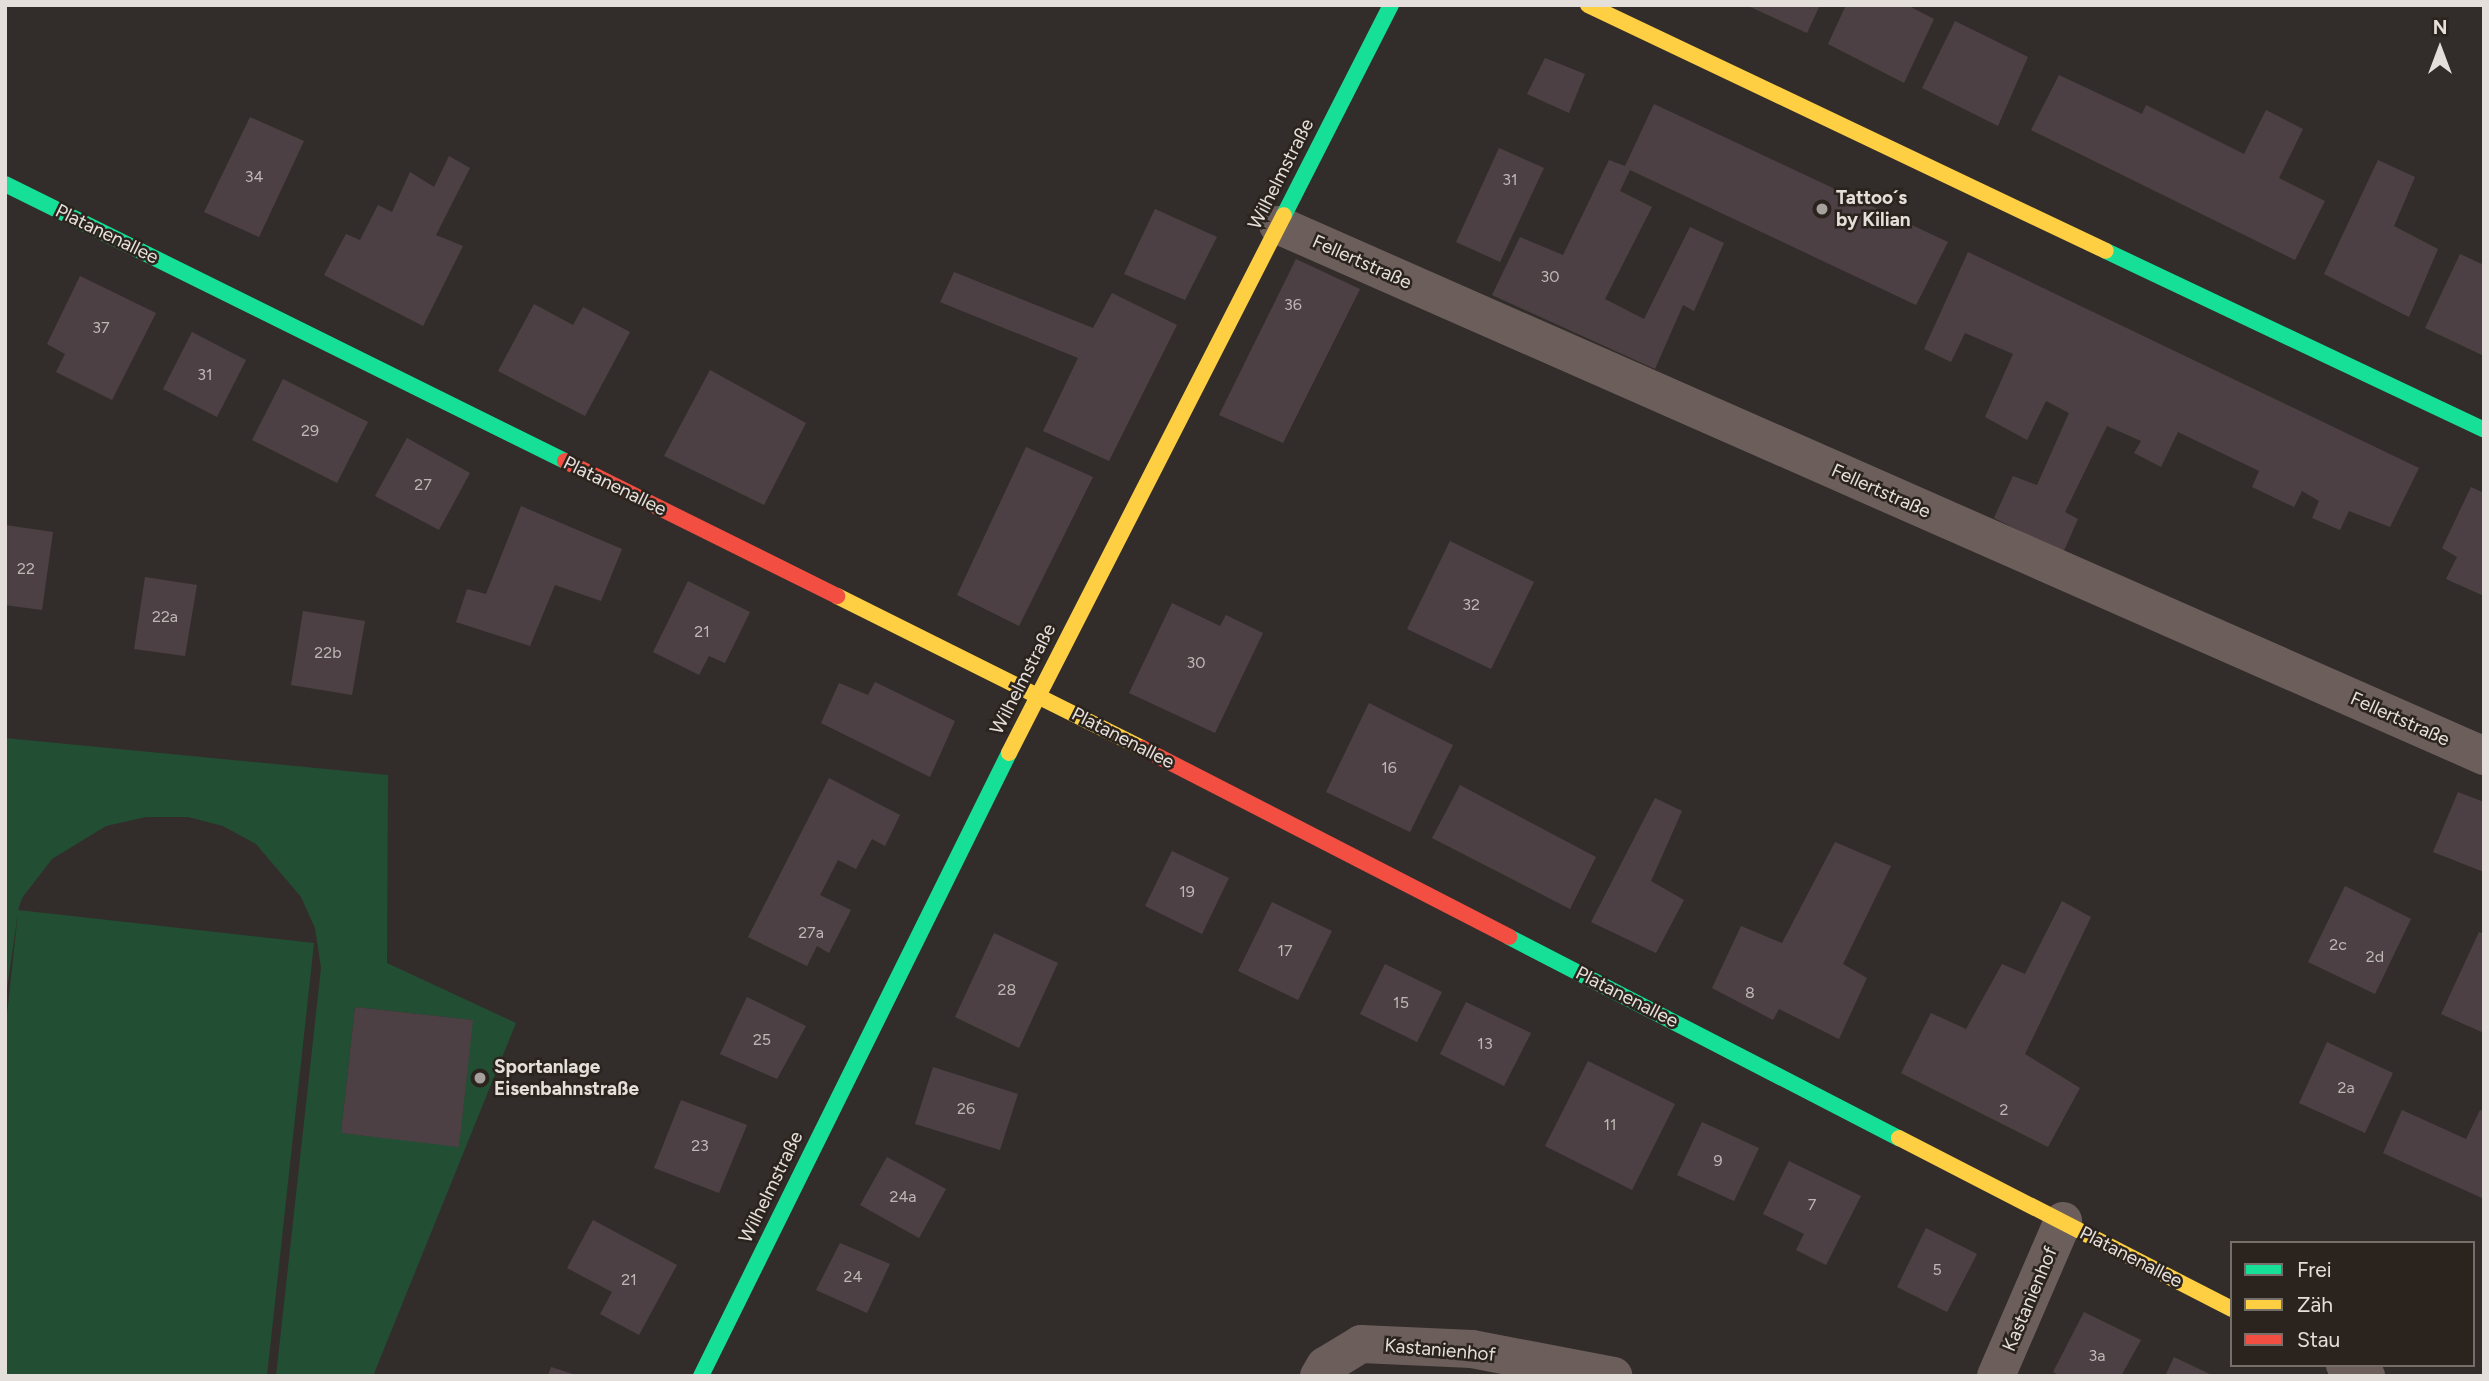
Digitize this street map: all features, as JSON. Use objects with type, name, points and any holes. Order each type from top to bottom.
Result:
[{"type":"street","name":"Wilhelmstraße","points":[[701,1376],[1038,695],[1391,5]]},
{"type":"street","points":[[1588,5],[2484,429]]},
{"type":"street","name":"Platanenallee","points":[[5,184],[1038,695],[2230,1308]]},
{"type":"street","name":"Fellertstraße","points":[[1278,225],[2484,756]]},
{"type":"street","name":"Kastanienhof","points":[[1996,1376],[2063,1221]]},
{"type":"street","name":"Kastanienhof","points":[[1319,1376],[1325,1366],[1361,1345],[1472,1349],[1613,1376]]},
{"type":"street","points":[[2349,1367],[2366,1376]]},
{"type":"green space","points":[[5,738],[388,775],[387,963],[516,1023],[373,1376],[276,1376],[321,968],[315,928],[301,897],[256,844],[223,826],[188,817],[146,817],[106,826],[52,859],[22,898],[18,910],[314,943],[267,1376],[5,1376],[5,1033],[18,913],[5,1002]],"holes":[[[355,1007],[472,1020],[459,1146],[341,1133]]]},
{"type":"building","points":[[1746,5],[1820,5],[1807,33]]},
{"type":"building","points":[[1846,5],[1907,5],[1934,19],[1904,83],[1828,44]]},
{"type":"building","points":[[1955,21],[2028,57],[1998,126],[1922,88]]},
{"type":"building","points":[[1545,58],[1585,74],[1569,113],[1527,94]]},
{"type":"building","points":[[2059,75],[2142,114],[2146,105],[2244,154],[2266,110],[2303,129],[2279,178],[2325,201],[2295,260],[2031,130]]},
{"type":"building","points":[[1654,104],[1948,242],[1916,305],[1630,170],[1620,191],[1652,207],[1605,299],[1644,319],[1690,227],[1724,243],[1694,311],[1683,305],[1655,369],[1492,295],[1520,237],[1563,255],[1609,160],[1625,166]]},
{"type":"building","points":[[250,117],[304,141],[259,237],[204,212]]},
{"type":"building","points":[[1499,148],[1544,168],[1500,262],[1456,242]]},
{"type":"building","points":[[449,156],[470,168],[436,235],[463,246],[423,326],[324,275],[346,234],[360,240],[378,205],[392,212],[410,172],[434,187]]},
{"type":"building","points":[[2378,160],[2415,177],[2394,226],[2438,249],[2409,317],[2324,274]]},
{"type":"building","points":[[1155,209],[1217,237],[1185,300],[1124,274]]},
{"type":"building","points":[[1968,252],[2419,468],[2390,527],[2349,511],[2340,530],[2312,518],[2319,501],[2302,491],[2294,507],[2252,487],[2259,471],[2178,432],[2161,467],[2134,453],[2141,441],[2107,426],[2065,512],[2078,519],[2063,553],[1994,518],[2013,476],[2037,485],[2069,413],[2046,401],[2027,440],[1985,417],[2013,354],[1965,333],[1951,362],[1924,349]]},
{"type":"building","points":[[2460,254],[2484,265],[2484,356],[2425,328]]},
{"type":"building","points":[[1296,259],[1360,289],[1283,443],[1219,415]]},
{"type":"building","points":[[954,272],[1093,328],[1112,293],[1177,325],[1109,461],[1043,431],[1078,358],[940,302]]},
{"type":"building","points":[[80,276],[156,313],[112,400],[56,372],[65,354],[47,344]]},
{"type":"building","points":[[534,304],[573,325],[583,307],[630,332],[585,416],[498,371]]},
{"type":"building","points":[[192,332],[246,360],[217,417],[163,389]]},
{"type":"building","points":[[710,370],[806,423],[764,505],[664,456]]},
{"type":"building","points":[[283,379],[368,422],[337,483],[252,440]]},
{"type":"building","points":[[407,438],[470,473],[439,530],[375,496]]},
{"type":"building","points":[[1026,447],[1093,477],[1019,626],[957,595]]},
{"type":"building","points":[[2471,487],[2484,493],[2484,596],[2446,579],[2457,557],[2442,548]]},
{"type":"building","points":[[521,506],[622,549],[601,601],[555,585],[530,646],[456,622],[467,589],[486,594]]},
{"type":"building","points":[[5,525],[53,532],[42,610],[5,605]]},
{"type":"building","points":[[1450,541],[1534,582],[1491,669],[1407,629]]},
{"type":"building","points":[[145,577],[197,585],[185,656],[134,649]]},
{"type":"building","points":[[688,581],[750,612],[725,663],[709,656],[699,675],[653,652]]},
{"type":"building","points":[[1172,603],[1220,626],[1226,615],[1263,633],[1215,733],[1129,693]]},
{"type":"building","points":[[303,611],[365,621],[352,695],[291,685]]},
{"type":"building","points":[[875,682],[955,721],[930,777],[821,723],[839,683],[868,695]]},
{"type":"building","points":[[1369,703],[1453,745],[1410,832],[1326,792]]},
{"type":"building","points":[[829,778],[900,815],[885,846],[872,839],[856,869],[838,860],[820,895],[851,910],[829,953],[817,946],[807,966],[748,937]]},
{"type":"building","points":[[1460,785],[1596,857],[1570,909],[1432,838]]},
{"type":"building","points":[[2458,792],[2484,802],[2484,872],[2433,852]]},
{"type":"building","points":[[1655,798],[1682,811],[1651,881],[1684,900],[1656,953],[1591,922]]},
{"type":"building","points":[[1835,842],[1891,866],[1843,964],[1867,978],[1839,1039],[1779,1009],[1773,1020],[1712,988],[1741,926],[1782,943]]},
{"type":"building","points":[[1172,851],[1229,878],[1202,934],[1145,906]]},
{"type":"building","points":[[2345,886],[2411,919],[2375,994],[2308,962]]},
{"type":"building","points":[[2062,901],[2091,917],[2025,1054],[2080,1088],[2048,1147],[1901,1073],[1931,1013],[1966,1029],[2002,964],[2025,974]]},
{"type":"building","points":[[1272,902],[1332,931],[1298,1000],[1238,971]]},
{"type":"building","points":[[2479,932],[2484,934],[2484,1033],[2441,1014]]},
{"type":"building","points":[[994,933],[1058,963],[1019,1048],[955,1017]]},
{"type":"building","points":[[1385,964],[1442,992],[1417,1042],[1360,1014]]},
{"type":"building","points":[[747,997],[806,1026],[777,1079],[720,1054]]},
{"type":"building","points":[[1466,1002],[1531,1033],[1504,1086],[1440,1054]]},
{"type":"building","points":[[355,1007],[473,1020],[459,1147],[341,1133]]},
{"type":"building","points":[[2327,1042],[2393,1073],[2365,1133],[2299,1103]]},
{"type":"building","points":[[1588,1061],[1675,1104],[1632,1190],[1545,1146]]},
{"type":"building","points":[[933,1067],[1018,1094],[1000,1150],[915,1124]]},
{"type":"building","points":[[681,1100],[747,1125],[719,1193],[654,1168]]},
{"type":"building","points":[[2402,1110],[2466,1139],[2480,1110],[2484,1111],[2484,1199],[2383,1153]]},
{"type":"building","points":[[1702,1122],[1759,1148],[1734,1201],[1677,1175]]},
{"type":"building","points":[[887,1157],[946,1189],[919,1238],[860,1205]]},
{"type":"building","points":[[1789,1161],[1861,1196],[1826,1265],[1796,1250],[1804,1234],[1763,1214]]},
{"type":"building","points":[[593,1220],[677,1265],[639,1335],[600,1314],[612,1292],[567,1268]]},
{"type":"building","points":[[1926,1228],[1977,1254],[1947,1312],[1897,1287]]},
{"type":"building","points":[[840,1243],[890,1264],[867,1313],[816,1290]]},
{"type":"building","points":[[2084,1312],[2141,1340],[2121,1376],[2061,1376],[2053,1372]]},
{"type":"building","points":[[2174,1357],[2214,1376],[2165,1376]]},
{"type":"building","points":[[551,1367],[576,1375],[576,1376],[548,1376]]},
{"type":"traffic: fast","points":[[1284,215],[1391,5]]},
{"type":"traffic: fast","points":[[5,184],[565,461]]},
{"type":"traffic: fast","points":[[2106,251],[2484,430]]},
{"type":"traffic: fast","points":[[701,1376],[1009,753]]},
{"type":"traffic: fast","points":[[1509,937],[1899,1138]]},
{"type":"traffic: slow","points":[[1588,5],[2106,251]]},
{"type":"traffic: slow","points":[[1009,753],[1284,215]]},
{"type":"traffic: slow","points":[[837,596],[1142,748]]},
{"type":"traffic: slow","points":[[1899,1138],[2230,1308]]},
{"type":"traffic: jam","points":[[565,461],[837,596]]},
{"type":"traffic: jam","points":[[1142,748],[1509,937]]},
{"type":"place","name":"Tattoo´s by Kilian","points":[[1822,209]]},
{"type":"place","name":"Sportanlage Eisenbahnstraße","points":[[480,1078]]}]
